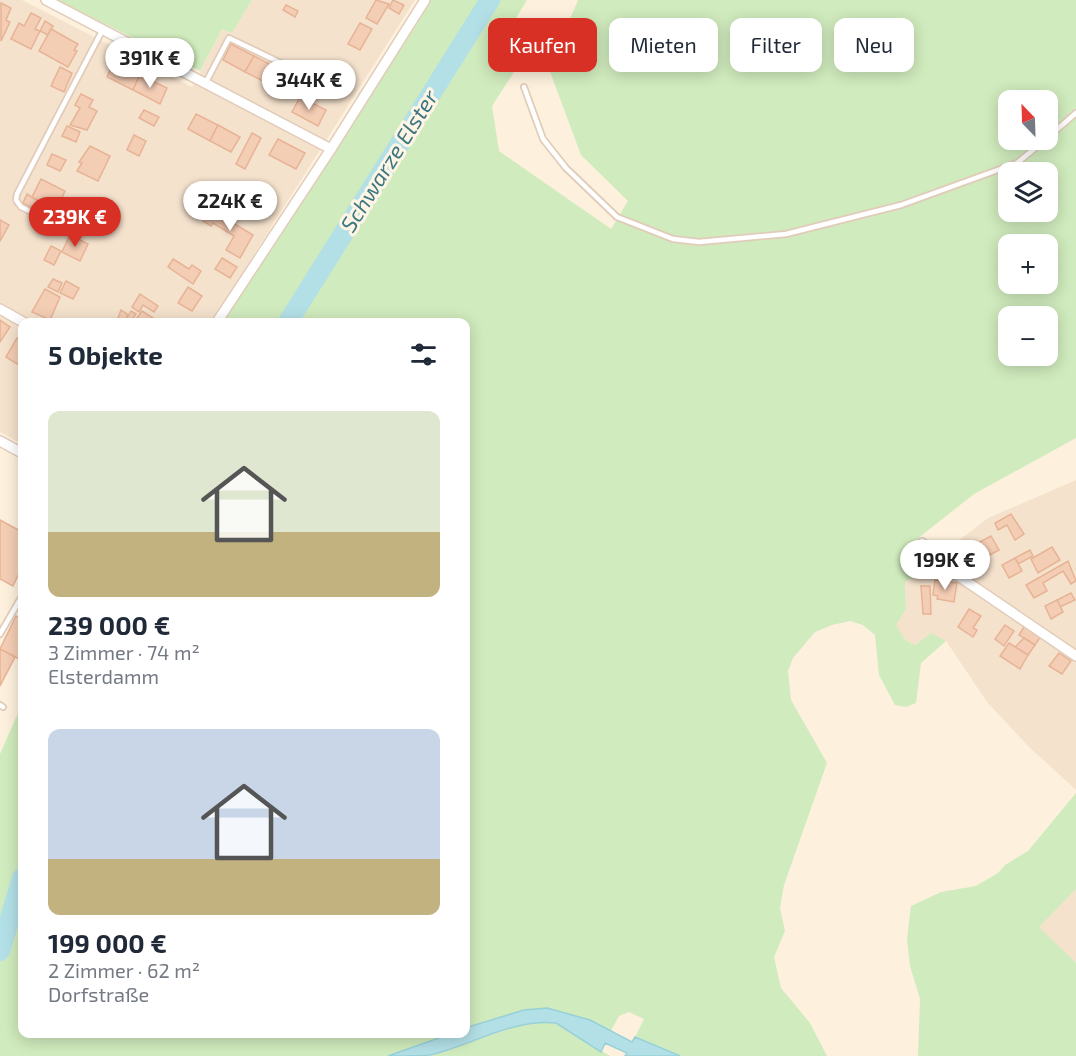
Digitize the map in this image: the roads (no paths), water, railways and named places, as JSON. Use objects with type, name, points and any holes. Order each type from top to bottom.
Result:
[{"type":"street","points":[[46,0],[332,149]]},
{"type":"street","points":[[220,318],[332,149],[425,0]]},
{"type":"street","points":[[0,309],[18,319]]},
{"type":"street","points":[[0,441],[18,451]]},
{"type":"street","points":[[922,543],[934,560],[1076,656]]},
{"type":"lane","points":[[68,230],[21,207],[16,200],[17,194],[103,29]]},
{"type":"lane","points":[[206,82],[229,38],[285,65]]},
{"type":"lane","points":[[524,87],[543,139],[566,168],[617,217],[673,239],[699,242],[786,234],[901,205],[1017,163],[1033,150]]},
{"type":"lane","points":[[1058,129],[1076,113]]},
{"type":"lane","points":[[0,634],[18,603]]},
{"type":"water","points":[[547,1008],[590,1020],[632,1042],[635,1037],[680,1056],[625,1056],[627,1053],[605,1043],[601,1052],[556,1023],[539,1023],[508,1029],[430,1055],[388,1056],[439,1038],[470,1038],[470,1026],[524,1010]]},
{"type":"waterway","name":"Schwarze Elster","points":[[291,318],[490,0]]},
{"type":"waterway","name":"Schwarze Elster","points":[[0,951],[18,891]]}]
